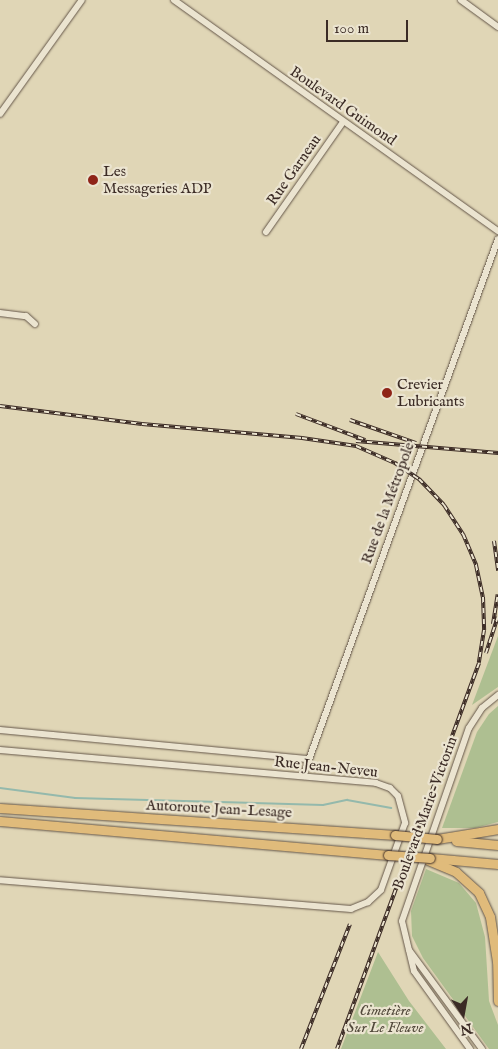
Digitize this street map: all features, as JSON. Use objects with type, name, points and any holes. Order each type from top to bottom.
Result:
[{"type":"highway","points":[[0,803],[32,810]]},
{"type":"highway","name":"Autoroute Jean-Lesage","points":[[0,808],[437,839]]},
{"type":"highway","name":"Autoroute Jean-Lesage","points":[[0,821],[498,864]]},
{"type":"highway","points":[[437,839],[498,829]]},
{"type":"highway","points":[[437,839],[498,845]]},
{"type":"highway","points":[[426,859],[460,875],[482,898],[490,917],[497,956],[498,1001]]},
{"type":"street","points":[[0,114],[82,0]]},
{"type":"street","name":"Boulevard Guimond","points":[[174,0],[498,231]]},
{"type":"street","points":[[461,0],[498,27]]},
{"type":"street","name":"Rue Garneau","points":[[266,232],[343,122]]},
{"type":"street","name":"Rue de la Métropole","points":[[303,776],[498,239]]},
{"type":"street","points":[[0,313],[26,316],[35,324]]},
{"type":"street","name":"Boulevard Marie-Victorin","points":[[470,1049],[416,974],[406,947],[402,925],[404,909],[471,724],[497,696]]},
{"type":"street","name":"Rue Jean-Neveu","points":[[0,730],[308,758]]},
{"type":"street","name":"Rue Jean-Neveu","points":[[0,750],[380,784],[392,789],[400,800],[405,821],[402,841],[383,887],[362,906],[337,909],[0,880]]},
{"type":"street","name":"Boulevard Marie-Victorin","points":[[406,947],[482,1049]]},
{"type":"green space","points":[[498,636],[498,687],[472,705]]},
{"type":"green space","points":[[498,706],[498,822],[475,828],[442,828],[477,732],[489,714]]},
{"type":"green space","points":[[426,869],[459,883],[476,903],[485,937],[489,1001],[498,1025],[498,1049],[489,1049],[423,958],[412,936],[411,911]]},
{"type":"green space","name":"Cimetière Sur Le Fleuve","points":[[378,952],[409,1001],[446,1049],[341,1049]]},
{"type":"waterway","points":[[0,788],[75,798],[323,805],[347,800],[391,808]]},
{"type":"railway","points":[[0,406],[142,424],[302,438],[356,446],[395,463],[419,479],[444,505],[463,534],[476,565],[483,597],[484,630],[479,663],[337,1049]]},
{"type":"railway","points":[[296,414],[365,440]]},
{"type":"railway","points":[[350,420],[416,443]]},
{"type":"railway","points":[[356,441],[498,453]]},
{"type":"railway","points":[[494,541],[498,571]]},
{"type":"railway","points":[[493,624],[498,594]]},
{"type":"railway","points":[[486,653],[498,617]]},
{"type":"railway","points":[[301,1049],[350,924]]},
{"type":"place","name":"Les Messageries ADP","points":[[93,180]]},
{"type":"place","name":"Crevier Lubricants","points":[[387,393]]}]
